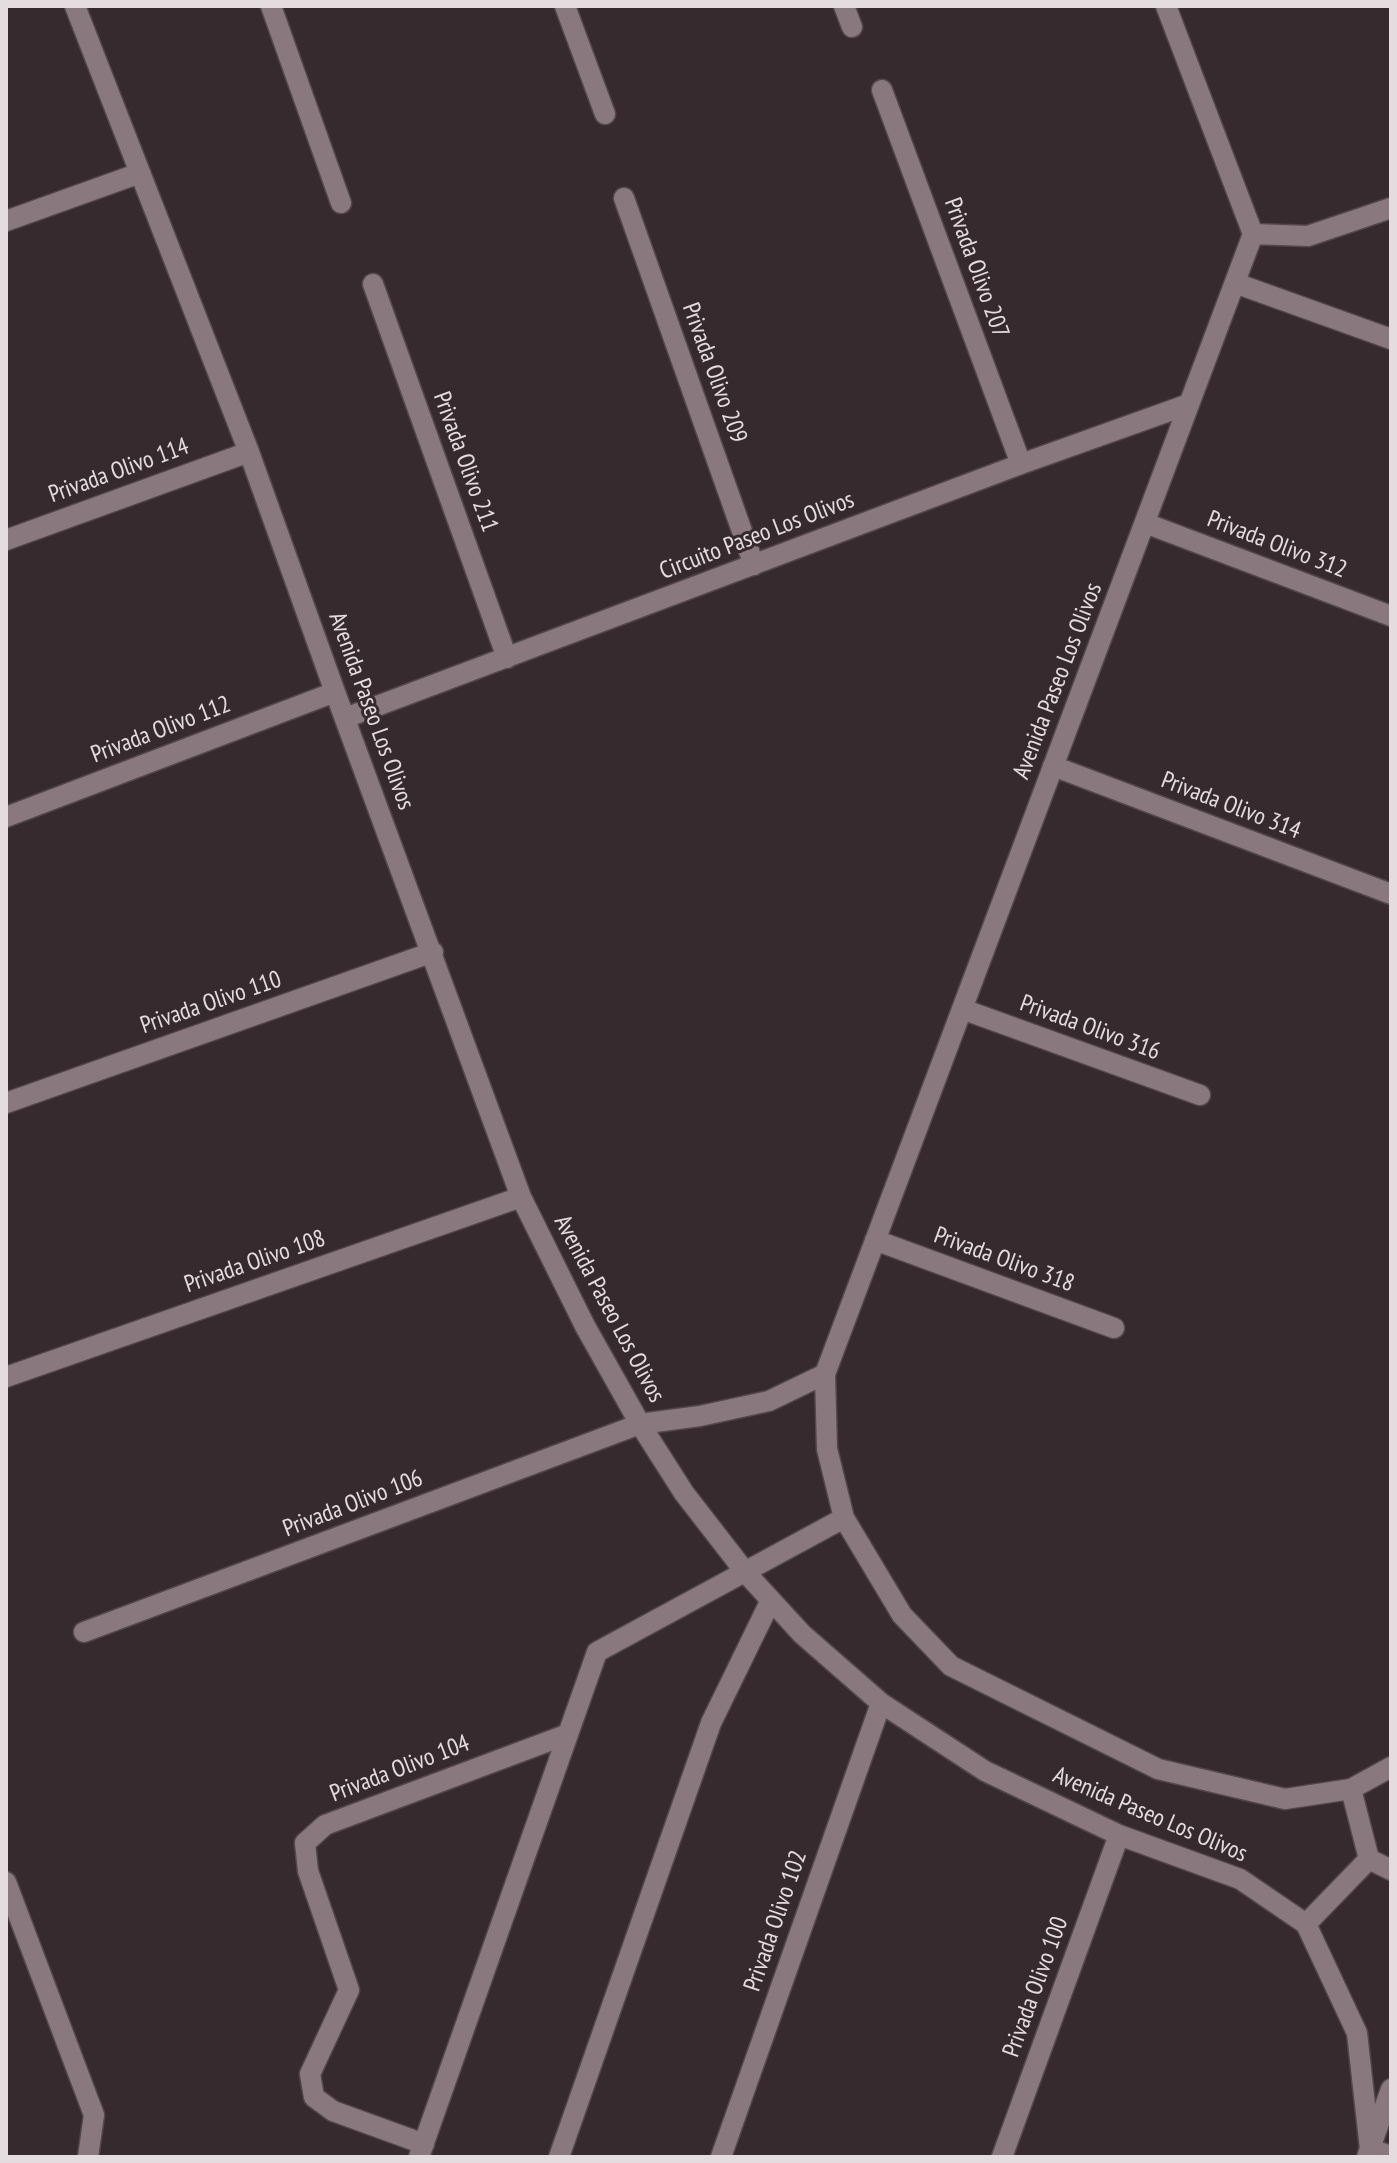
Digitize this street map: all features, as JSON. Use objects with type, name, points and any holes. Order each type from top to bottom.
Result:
[{"type":"street","name":"Avenida Paseo Los Olivos","points":[[75,6],[249,452],[521,1197],[585,1326],[640,1424],[684,1493],[746,1573],[802,1634],[881,1703],[985,1771],[1119,1835],[1240,1879],[1306,1924]]},
{"type":"street","points":[[271,6],[341,203]]},
{"type":"street","points":[[565,6],[605,114]]},
{"type":"street","points":[[844,6],[852,27]]},
{"type":"street","points":[[1166,6],[1253,234],[1308,236],[1391,208]]},
{"type":"street","name":"Privada Olivo 207","points":[[882,90],[1021,464]]},
{"type":"street","points":[[6,221],[140,173]]},
{"type":"street","name":"Privada Olivo 209","points":[[624,198],[754,565]]},
{"type":"street","name":"Avenida Paseo Los Olivos","points":[[1253,234],[825,1374],[827,1449],[844,1518],[902,1615],[951,1666],[1158,1769],[1285,1799],[1351,1789],[1391,1767]]},
{"type":"street","points":[[1235,283],[1391,339]]},
{"type":"street","name":"Privada Olivo 211","points":[[373,284],[507,658]]},
{"type":"street","name":"Circuito Paseo Los Olivos","points":[[345,718],[1189,404]]},
{"type":"street","name":"Privada Olivo 114","points":[[6,540],[249,452]]},
{"type":"street","name":"Privada Olivo 312","points":[[1145,523],[1391,616]]},
{"type":"street","name":"Privada Olivo 112","points":[[6,817],[335,692]]},
{"type":"street","name":"Privada Olivo 314","points":[[1053,766],[1391,894]]},
{"type":"street","name":"Privada Olivo 110","points":[[6,1103],[433,952]]},
{"type":"street","name":"Privada Olivo 316","points":[[962,1009],[1200,1095]]},
{"type":"street","name":"Privada Olivo 108","points":[[6,1377],[521,1197]]},
{"type":"street","name":"Privada Olivo 318","points":[[875,1240],[1114,1328]]},
{"type":"street","name":"Avenida Paseo Los Olivos","points":[[640,1424],[700,1416],[769,1401],[825,1374]]},
{"type":"street","name":"Privada Olivo 106","points":[[84,1632],[640,1424]]},
{"type":"street","name":"Privada Olivo 104","points":[[568,1734],[325,1825],[305,1843],[308,1871],[349,1990],[310,2074],[314,2097],[333,2111],[422,2151],[597,1652],[844,1518]]},
{"type":"street","points":[[559,2157],[711,1723],[771,1600]]},
{"type":"street","name":"Privada Olivo 102","points":[[721,2157],[881,1703]]},
{"type":"street","points":[[1351,1789],[1369,1859],[1391,1870]]},
{"type":"street","name":"Privada Olivo 100","points":[[1002,2157],[1119,1835]]},
{"type":"street","points":[[1369,1859],[1306,1924],[1357,2033],[1369,2153]]},
{"type":"street","points":[[6,1882],[94,2115],[88,2157]]},
{"type":"street","points":[[1369,2153],[1391,2089]]},
{"type":"street","points":[[1369,2153],[1391,2156]]}]
